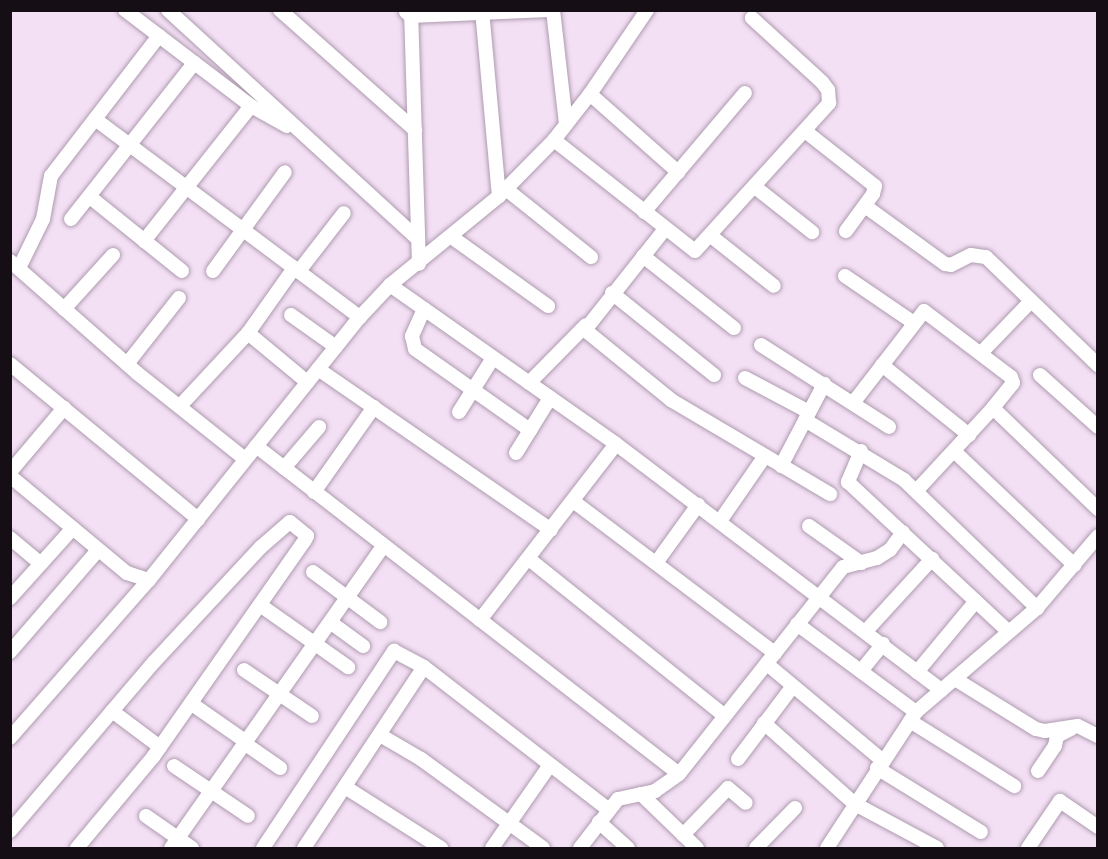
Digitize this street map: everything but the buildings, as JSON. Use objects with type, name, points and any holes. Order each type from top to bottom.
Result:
[{"type":"street","points":[[126,10],[251,106],[300,131]]},
{"type":"street","points":[[168,10],[418,239]]},
{"type":"street","points":[[280,10],[415,129]]},
{"type":"street","points":[[419,264],[409,12],[547,10]]},
{"type":"street","points":[[554,10],[566,124]]},
{"type":"street","points":[[10,738],[149,580],[360,316],[390,285],[453,237],[503,193],[554,140],[590,94],[647,10]]},
{"type":"street","points":[[482,12],[503,193],[591,256]]},
{"type":"street","points":[[554,140],[696,251],[829,103],[828,90],[752,18]]},
{"type":"street","points":[[159,36],[51,176],[43,219],[15,265],[127,364],[246,459]]},
{"type":"street","points":[[71,219],[132,146],[194,63]]},
{"type":"street","points":[[644,212],[745,93]]},
{"type":"street","points":[[590,94],[678,172]]},
{"type":"street","points":[[144,241],[251,106]]},
{"type":"street","points":[[95,119],[360,316]]},
{"type":"street","points":[[805,132],[869,178],[875,186],[865,206],[846,231]]},
{"type":"street","points":[[213,271],[285,172]]},
{"type":"street","points":[[755,187],[812,231]]},
{"type":"street","points":[[90,197],[182,271]]},
{"type":"street","points":[[865,206],[945,264],[951,266],[971,255],[986,257],[1097,364]]},
{"type":"street","points":[[180,406],[248,333],[344,213]]},
{"type":"street","points":[[528,383],[586,325],[665,229]]},
{"type":"street","points":[[711,236],[774,286]]},
{"type":"street","points":[[453,237],[548,306]]},
{"type":"street","points":[[64,309],[113,255]]},
{"type":"street","points":[[643,256],[734,328]]},
{"type":"street","points":[[845,276],[914,323]]},
{"type":"street","points":[[390,285],[616,444],[820,595],[941,690]]},
{"type":"street","points":[[612,293],[714,375]]},
{"type":"street","points":[[127,364],[179,298]]},
{"type":"street","points":[[981,353],[1031,301]]},
{"type":"street","points":[[424,309],[411,343],[530,430]]},
{"type":"street","points":[[853,403],[914,323],[927,312],[1013,380],[993,408],[917,490]]},
{"type":"street","points":[[291,315],[336,347]]},
{"type":"street","points":[[586,325],[588,334],[670,400],[830,494]]},
{"type":"street","points":[[248,333],[307,382]]},
{"type":"street","points":[[761,345],[889,427]]},
{"type":"street","points":[[459,412],[493,358]]},
{"type":"street","points":[[10,364],[198,519]]},
{"type":"street","points":[[882,365],[969,435]]},
{"type":"street","points":[[318,369],[551,530]]},
{"type":"street","points":[[1040,375],[1098,427]]},
{"type":"street","points":[[745,378],[861,451],[917,490],[1037,608]]},
{"type":"street","points":[[782,466],[824,384]]},
{"type":"street","points":[[516,453],[550,398]]},
{"type":"street","points":[[314,492],[374,407]]},
{"type":"street","points":[[64,408],[10,474],[127,573],[149,580]]},
{"type":"street","points":[[993,408],[1098,509]]},
{"type":"street","points":[[284,468],[319,427]]},
{"type":"street","points":[[480,620],[616,444]]},
{"type":"street","points":[[256,446],[679,774]]},
{"type":"street","points":[[861,451],[848,482],[1008,631]]},
{"type":"street","points":[[954,451],[1074,565]]},
{"type":"street","points":[[720,521],[765,456]]},
{"type":"street","points":[[573,501],[656,563],[771,659],[793,686],[879,764],[981,832]]},
{"type":"street","points":[[656,563],[698,505]]},
{"type":"street","points":[[10,831],[112,711],[288,521],[307,538],[192,704],[77,849]]},
{"type":"street","points":[[809,526],[861,563]]},
{"type":"street","points":[[10,598],[73,528]]},
{"type":"street","points":[[580,849],[598,822],[618,799],[655,791],[679,774],[847,564],[861,563],[890,550],[903,532]]},
{"type":"street","points":[[826,849],[879,764],[913,717],[1008,631],[1037,608],[1098,536]]},
{"type":"street","points":[[10,538],[41,564]]},
{"type":"street","points":[[174,844],[383,546]]},
{"type":"street","points":[[10,652],[98,550]]},
{"type":"street","points":[[529,559],[725,716]]},
{"type":"street","points":[[866,632],[932,559]]},
{"type":"street","points":[[313,572],[380,622]]},
{"type":"street","points":[[917,672],[976,601]]},
{"type":"street","points":[[260,605],[348,667]]},
{"type":"street","points":[[330,622],[363,646]]},
{"type":"street","points":[[797,624],[861,671],[913,717],[1014,786]]},
{"type":"street","points":[[861,671],[883,644]]},
{"type":"street","points":[[263,849],[391,653],[404,653],[608,809]]},
{"type":"street","points":[[304,849],[424,668]]},
{"type":"street","points":[[244,670],[312,716]]},
{"type":"street","points":[[955,679],[1036,729],[1045,731],[1078,726],[1098,736]]},
{"type":"street","points":[[738,759],[793,686]]},
{"type":"street","points":[[192,704],[280,768]]},
{"type":"street","points":[[112,711],[160,747]]},
{"type":"street","points":[[764,723],[855,804],[937,849]]},
{"type":"street","points":[[1038,771],[1055,746],[1057,736],[1078,726]]},
{"type":"street","points":[[380,735],[512,824],[543,849]]},
{"type":"street","points":[[492,849],[512,824],[550,765]]},
{"type":"street","points":[[174,766],[248,816]]},
{"type":"street","points":[[345,787],[441,849]]},
{"type":"street","points":[[683,835],[728,788],[746,803]]},
{"type":"street","points":[[641,794],[697,849]]},
{"type":"street","points":[[1028,849],[1060,801],[1096,822]]},
{"type":"street","points":[[756,849],[795,808]]},
{"type":"street","points":[[146,816],[174,844],[192,849]]},
{"type":"street","points":[[598,822],[628,849]]}]
